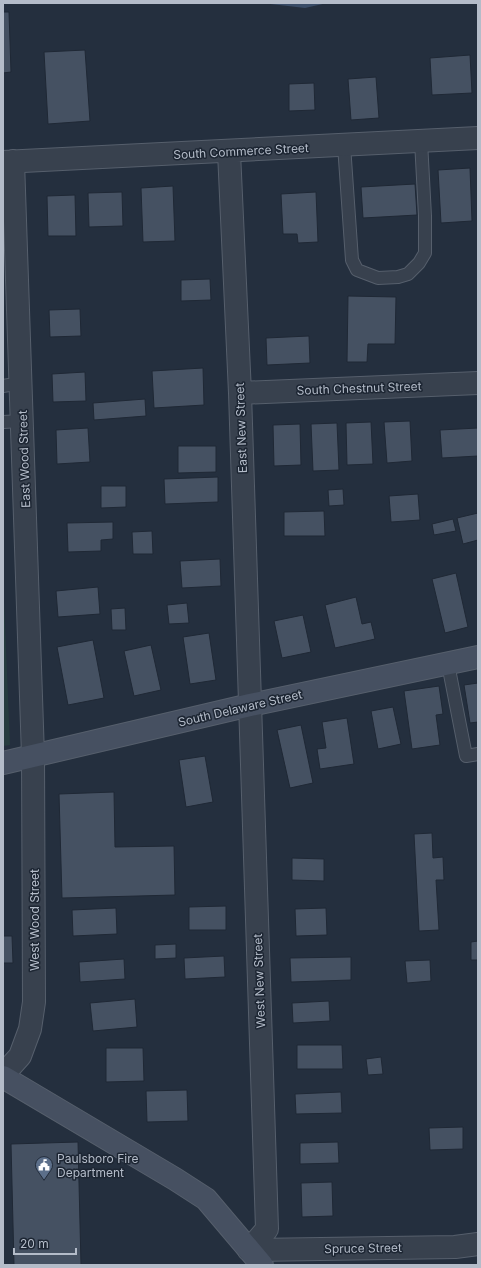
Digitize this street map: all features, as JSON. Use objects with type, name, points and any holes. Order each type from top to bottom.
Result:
[{"type":"main road","name":"South Delaware Street","points":[[3,763],[250,705],[478,657]]},
{"type":"main road","points":[[3,1076],[206,1199],[256,1258]]},
{"type":"street","name":"South Commerce Street","points":[[8,162],[229,152],[478,138]]},
{"type":"street","name":"East New Street","points":[[229,152],[240,393],[250,705]]},
{"type":"street","name":"East Wood Street","points":[[8,162],[13,422],[34,756]]},
{"type":"street","name":"South Chestnut Street","points":[[240,393],[478,383]]},
{"type":"street","name":"West New Street","points":[[250,705],[267,1229],[256,1258]]},
{"type":"street","name":"West Wood Street","points":[[3,1076],[20,1056],[30,1029],[34,1002],[34,756]]},
{"type":"street","name":"Spruce Street","points":[[256,1258],[455,1247],[478,1244]]},
{"type":"lane","points":[[344,145],[352,260],[356,270],[378,278],[408,274],[419,263],[425,253],[425,216],[420,141]]},
{"type":"lane","points":[[448,664],[466,756],[478,754]]},
{"type":"green space","points":[[3,576],[10,745],[3,746]]},
{"type":"water","points":[[262,3],[327,3],[305,8]]},
{"type":"building","points":[[3,12],[9,12],[11,72],[3,73]]},
{"type":"building","points":[[85,50],[90,121],[48,124],[44,52]]},
{"type":"building","points":[[470,55],[472,93],[432,95],[430,58]]},
{"type":"building","points":[[376,77],[379,118],[351,120],[348,79]]},
{"type":"building","points":[[314,83],[315,110],[289,111],[289,84]]},
{"type":"building","points":[[470,168],[472,221],[441,223],[438,170]]},
{"type":"building","points":[[415,184],[417,215],[363,218],[361,187]]},
{"type":"building","points":[[173,186],[175,241],[143,242],[141,188]]},
{"type":"building","points":[[122,192],[123,226],[89,227],[88,193]]},
{"type":"building","points":[[316,192],[318,242],[298,243],[297,234],[283,234],[281,194]]},
{"type":"building","points":[[75,195],[76,236],[48,236],[47,196]]},
{"type":"building","points":[[210,279],[211,300],[181,301],[181,280]]},
{"type":"building","points":[[348,296],[396,297],[395,344],[368,344],[367,362],[347,362]]},
{"type":"building","points":[[80,309],[81,336],[50,337],[49,310]]},
{"type":"building","points":[[309,336],[310,363],[267,365],[266,338]]},
{"type":"building","points":[[203,368],[204,405],[154,408],[152,371]]},
{"type":"building","points":[[85,372],[86,401],[53,402],[52,374]]},
{"type":"building","points":[[145,399],[146,416],[94,420],[93,403]]},
{"type":"building","points":[[410,421],[412,461],[387,463],[384,422]]},
{"type":"building","points":[[371,422],[373,464],[347,465],[346,423]]},
{"type":"building","points":[[337,423],[339,470],[313,471],[311,424]]},
{"type":"building","points":[[300,424],[301,465],[274,466],[273,425]]},
{"type":"building","points":[[88,428],[90,462],[57,464],[56,430]]},
{"type":"building","points":[[478,428],[478,456],[442,458],[440,430]]},
{"type":"building","points":[[178,446],[216,446],[216,472],[178,473]]},
{"type":"building","points":[[218,477],[218,502],[165,504],[164,479]]},
{"type":"building","points":[[101,486],[126,486],[126,507],[101,508]]},
{"type":"building","points":[[343,489],[344,505],[329,506],[328,490]]},
{"type":"building","points":[[418,494],[420,520],[391,522],[389,496]]},
{"type":"building","points":[[324,511],[325,536],[284,536],[284,512]]},
{"type":"building","points":[[478,513],[478,540],[463,544],[457,518]]},
{"type":"building","points":[[453,519],[456,531],[434,535],[432,524]]},
{"type":"building","points":[[113,522],[113,539],[101,540],[101,551],[68,552],[67,523]]},
{"type":"building","points":[[152,531],[153,554],[133,554],[132,532]]},
{"type":"building","points":[[220,559],[221,586],[182,588],[180,561]]},
{"type":"building","points":[[456,573],[468,627],[445,633],[432,579]]},
{"type":"building","points":[[98,587],[100,614],[58,617],[56,591]]},
{"type":"building","points":[[356,597],[362,624],[371,622],[375,639],[335,648],[325,605]]},
{"type":"building","points":[[187,603],[189,623],[169,624],[167,605]]},
{"type":"building","points":[[125,608],[126,630],[112,630],[111,609]]},
{"type":"building","points":[[303,615],[311,652],[282,658],[274,621]]},
{"type":"building","points":[[209,633],[216,680],[190,684],[183,637]]},
{"type":"building","points":[[93,640],[104,698],[68,705],[57,647]]},
{"type":"building","points":[[151,645],[161,690],[134,696],[124,651]]},
{"type":"building","points":[[478,683],[478,722],[470,723],[464,685]]},
{"type":"building","points":[[439,686],[443,714],[436,715],[440,745],[412,749],[404,691]]},
{"type":"building","points":[[393,707],[401,744],[378,749],[371,711]]},
{"type":"building","points":[[347,718],[354,764],[320,769],[317,749],[326,748],[322,722]]},
{"type":"building","points":[[301,725],[313,783],[290,788],[277,730]]},
{"type":"building","points":[[205,756],[213,802],[186,807],[179,760]]},
{"type":"building","points":[[114,792],[115,847],[174,846],[175,895],[62,898],[59,794]]},
{"type":"building","points":[[432,833],[433,858],[443,857],[444,880],[436,880],[439,930],[419,931],[414,834]]},
{"type":"building","points":[[292,858],[324,859],[324,881],[292,880]]},
{"type":"building","points":[[226,906],[226,930],[189,930],[189,907]]},
{"type":"building","points":[[116,908],[117,934],[73,936],[72,910]]},
{"type":"building","points":[[326,908],[327,935],[296,936],[295,909]]},
{"type":"building","points":[[3,936],[12,936],[13,963],[3,963]]},
{"type":"building","points":[[478,941],[478,960],[471,960],[471,942]]},
{"type":"building","points":[[176,944],[176,958],[155,959],[155,945]]},
{"type":"building","points":[[224,956],[225,977],[185,979],[184,958]]},
{"type":"building","points":[[351,957],[351,980],[291,982],[290,958]]},
{"type":"building","points":[[124,959],[125,979],[80,982],[79,962]]},
{"type":"building","points":[[430,960],[431,981],[407,983],[405,961]]},
{"type":"building","points":[[135,999],[137,1027],[93,1031],[90,1003]]},
{"type":"building","points":[[329,1001],[330,1021],[293,1023],[292,1003]]},
{"type":"building","points":[[297,1045],[342,1045],[343,1069],[297,1069]]},
{"type":"building","points":[[106,1048],[143,1048],[144,1081],[106,1082]]},
{"type":"building","points":[[381,1057],[383,1074],[368,1075],[366,1059]]},
{"type":"building","points":[[187,1090],[188,1121],[147,1122],[146,1091]]},
{"type":"building","points":[[341,1092],[342,1113],[296,1114],[295,1094]]},
{"type":"building","points":[[463,1127],[463,1149],[430,1150],[429,1128]]},
{"type":"building","points":[[78,1142],[81,1265],[14,1265],[11,1144]]},
{"type":"building","points":[[338,1142],[339,1163],[300,1164],[300,1143]]},
{"type":"building","points":[[332,1182],[333,1216],[302,1217],[301,1183]]},
{"type":"place","name":"Paulsboro Fire Department","points":[[44,1180]]}]
